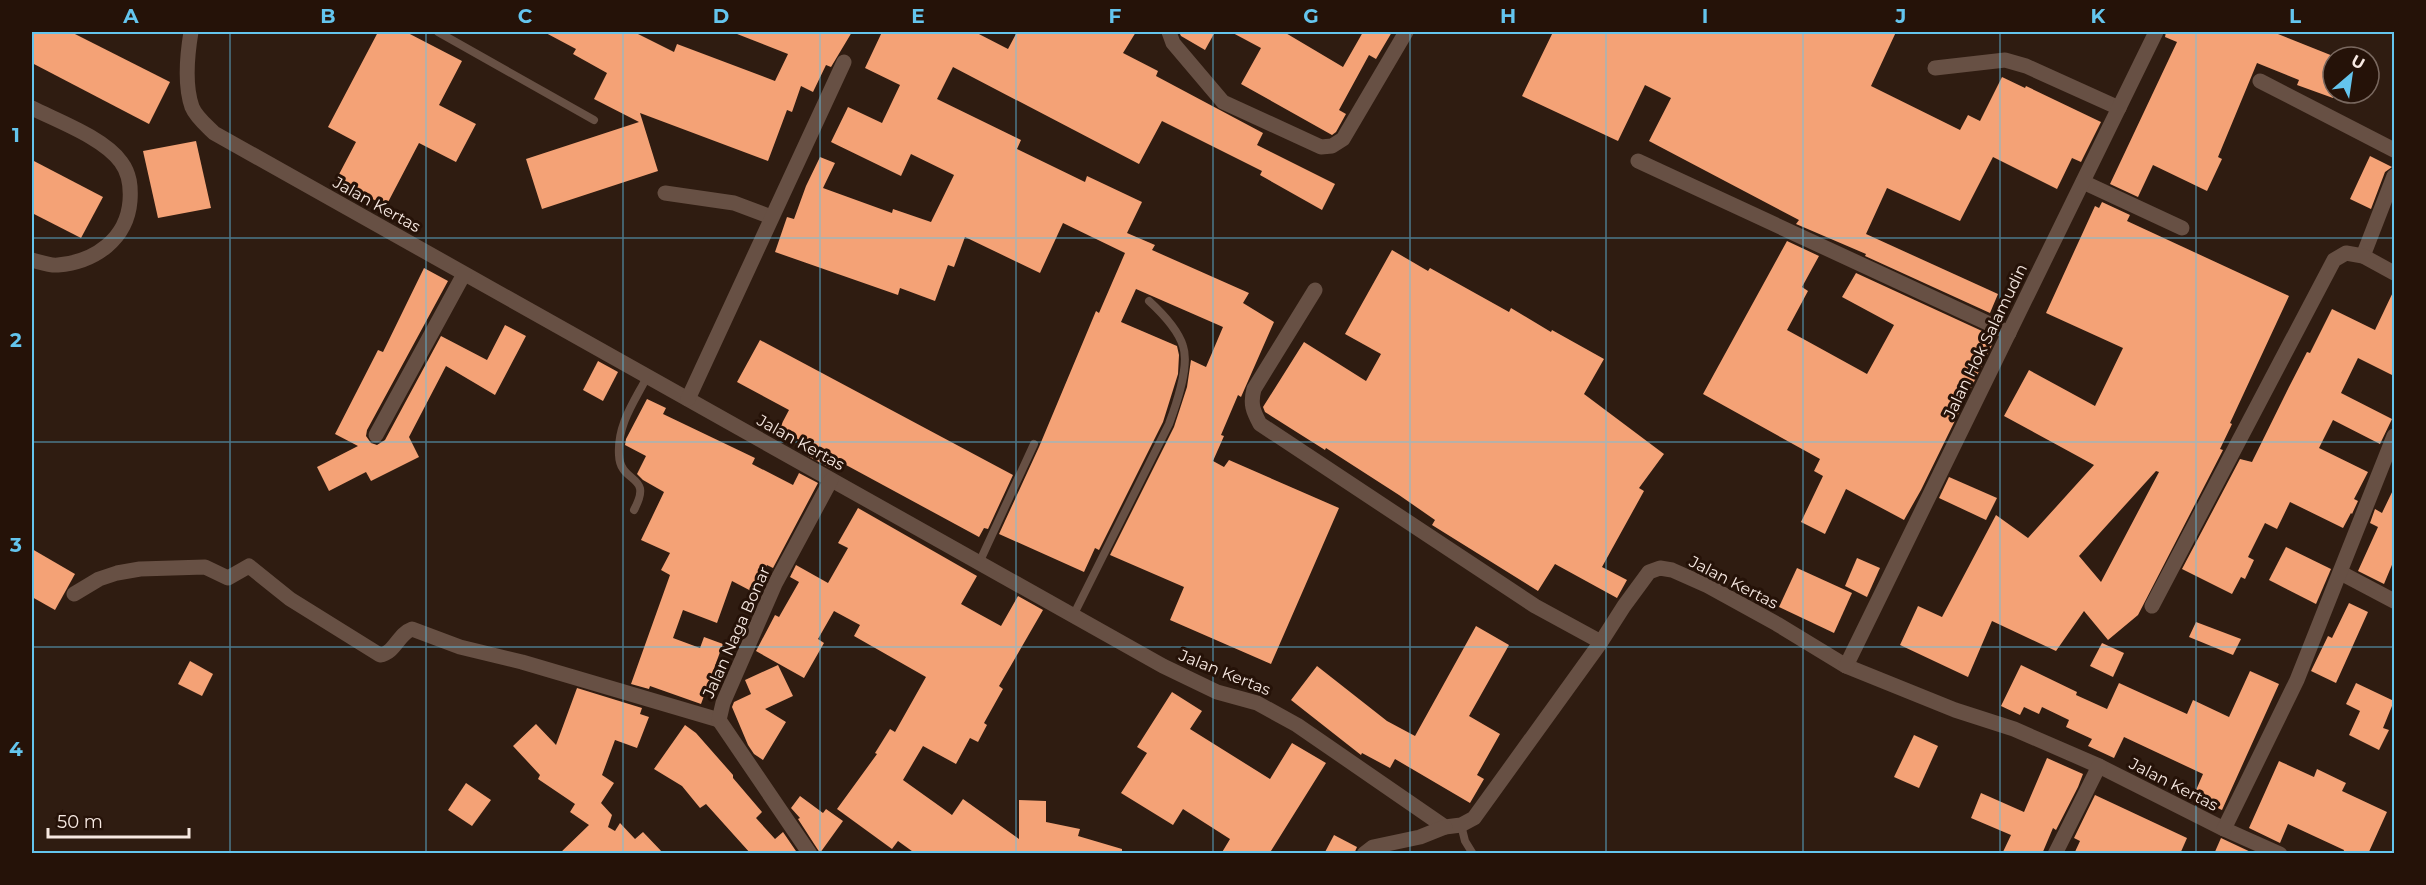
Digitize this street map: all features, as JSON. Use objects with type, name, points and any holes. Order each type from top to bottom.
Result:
[{"type":"street","name":"Jalan Kertas","points":[[191,32],[187,53],[187,78],[193,109],[214,133],[1163,666],[1217,692],[1257,703],[1297,725],[1445,827]]},
{"type":"street","points":[[1169,32],[1173,43],[1223,102],[1321,147],[1332,146],[1343,139],[1406,32]]},
{"type":"street","name":"Jalan Hok Salamudin","points":[[1846,666],[2156,32]]},
{"type":"street","points":[[1935,68],[2005,60],[2026,66],[2119,108]]},
{"type":"street","points":[[688,399],[844,62]]},
{"type":"street","points":[[2260,81],[2394,150]]},
{"type":"street","points":[[32,108],[100,144],[121,162],[131,183],[129,211],[122,230],[107,248],[86,258],[57,265],[32,260]]},
{"type":"street","points":[[1638,161],[2009,333]]},
{"type":"street","points":[[2363,256],[2394,176]]},
{"type":"street","points":[[2083,182],[2182,228]]},
{"type":"street","points":[[665,193],[734,203],[771,217]]},
{"type":"street","points":[[2152,606],[2334,260],[2346,253],[2363,256],[2394,273]]},
{"type":"street","points":[[376,435],[464,274]]},
{"type":"street","points":[[1315,290],[1254,389],[1252,410],[1260,424],[1534,606],[1601,642]]},
{"type":"street","points":[[2224,829],[2297,680],[2394,436]]},
{"type":"street","name":"Jalan Naga Bonar","points":[[810,854],[719,720],[723,703],[775,584],[831,480]]},
{"type":"street","points":[[74,594],[99,579],[140,569],[205,567],[228,578],[247,566],[317,617],[380,655],[387,654],[406,631],[412,629],[459,647],[522,662],[719,720]]},
{"type":"street","name":"Jalan Kertas","points":[[1461,825],[1474,818],[1601,642],[1648,572],[1660,568],[1672,570],[1708,586],[1846,666],[1955,710],[2014,729],[2099,766],[2224,829],[2280,854]]},
{"type":"street","points":[[2341,573],[2394,601]]},
{"type":"street","points":[[2055,854],[2099,766]]},
{"type":"street","points":[[1364,854],[1373,847],[1420,837],[1445,827],[1461,825]]},
{"type":"lane","points":[[438,32],[594,120]]},
{"type":"lane","points":[[1073,616],[1169,424],[1178,399],[1185,355],[1183,344],[1149,301]]},
{"type":"lane","points":[[634,510],[642,491],[639,483],[621,467],[620,432],[647,377]]},
{"type":"lane","points":[[979,563],[1034,444]]},
{"type":"lane","points":[[1461,825],[1465,841],[1473,854]]},
{"type":"building","points":[[32,32],[71,32],[170,82],[149,124],[32,63]]},
{"type":"building","points":[[378,32],[406,32],[462,61],[439,105],[476,124],[456,162],[419,143],[386,206],[336,180],[356,142],[328,127]]},
{"type":"building","points":[[544,32],[634,32],[674,52],[677,44],[775,81],[788,54],[732,32],[852,32],[831,67],[826,65],[813,92],[801,86],[792,112],[787,110],[768,161],[640,113],[658,171],[542,209],[526,159],[639,122],[594,99],[607,73],[573,54],[576,49]]},
{"type":"building","points":[[882,32],[975,32],[1008,49],[1017,32],[1136,32],[1123,53],[1158,71],[1156,76],[1263,133],[1257,145],[1335,184],[1322,210],[1260,175],[1262,171],[1162,121],[1139,164],[953,67],[937,99],[1021,140],[1017,149],[1085,182],[1087,176],[1142,202],[1127,233],[1155,245],[1152,250],[1249,293],[1243,303],[1274,322],[1241,397],[1238,395],[1213,461],[1224,467],[1229,460],[1339,508],[1271,664],[1170,620],[1184,587],[1110,555],[1174,427],[1187,387],[1191,360],[1206,367],[1223,327],[1136,289],[1121,322],[1177,346],[1178,374],[1163,422],[1099,550],[1095,548],[1084,572],[999,534],[1039,447],[1096,311],[1099,313],[1125,253],[1063,223],[1040,273],[965,237],[954,267],[948,265],[935,301],[900,288],[898,295],[775,252],[787,217],[794,219],[820,157],[835,163],[823,188],[892,213],[893,209],[931,222],[954,175],[911,154],[901,176],[831,142],[848,107],[882,123],[900,85],[865,68]]},
{"type":"building","points":[[1179,32],[1215,32],[1205,50],[1181,36]]},
{"type":"building","points":[[1231,32],[1284,32],[1343,67],[1363,32],[1392,32],[1376,59],[1369,55],[1339,110],[1346,114],[1332,135],[1241,84],[1261,48]]},
{"type":"building","points":[[1553,32],[1896,32],[1871,86],[1960,130],[1968,115],[1980,121],[2002,77],[2101,122],[2081,162],[2072,158],[2057,189],[1993,157],[1960,221],[1887,188],[1866,234],[1998,294],[1990,313],[1865,256],[1866,254],[1796,224],[1799,220],[1649,141],[1671,98],[1645,85],[1618,141],[1522,96]]},
{"type":"building","points":[[2166,32],[2273,32],[2321,51],[2321,94],[2297,85],[2299,80],[2257,63],[2218,157],[2222,159],[2207,191],[2153,165],[2138,197],[2110,184],[2177,42],[2165,37]]},
{"type":"building","points":[[196,141],[211,208],[158,218],[143,151]]},
{"type":"building","points":[[2370,156],[2392,167],[2385,172],[2371,209],[2350,199]]},
{"type":"building","points":[[32,160],[103,197],[81,238],[32,213]]},
{"type":"building","points":[[2102,202],[2130,215],[2127,221],[2289,296],[2230,423],[2232,424],[2220,449],[2223,450],[2138,615],[2108,640],[2084,611],[2056,651],[1992,621],[1968,677],[1900,645],[1918,606],[1942,617],[1996,515],[2028,538],[2094,465],[2004,416],[2029,370],[2095,406],[2123,348],[2046,313],[2095,206],[2099,208]],"holes":[[[2156,471],[2159,472],[2101,582],[2079,556]]]},
{"type":"building","points":[[1787,241],[1819,256],[1802,287],[1808,291],[1787,330],[1867,374],[1894,325],[1842,297],[1856,273],[1982,331],[1979,336],[1993,343],[1904,520],[1846,489],[1825,534],[1801,522],[1823,476],[1814,471],[1820,459],[1703,394]]},
{"type":"building","points":[[1392,250],[1428,271],[1430,268],[1509,312],[1511,308],[1551,332],[1552,330],[1604,359],[1584,394],[1664,454],[1639,488],[1644,491],[1602,567],[1627,580],[1617,598],[1555,564],[1538,591],[1432,525],[1435,520],[1399,495],[1265,412],[1263,407],[1304,342],[1366,381],[1381,354],[1345,334]]},
{"type":"building","points":[[424,268],[448,281],[367,430],[366,436],[371,443],[377,445],[385,440],[441,336],[487,360],[505,325],[526,336],[495,395],[446,366],[409,437],[419,457],[371,481],[366,472],[329,491],[317,467],[358,446],[335,434],[378,350],[383,352]]},
{"type":"building","points":[[2394,290],[2394,376],[2358,358],[2341,393],[2392,419],[2380,444],[2333,420],[2319,448],[2368,472],[2354,499],[2358,501],[2343,528],[2290,502],[2277,529],[2265,523],[2248,557],[2254,560],[2245,579],[2241,577],[2232,594],[2182,569],[2240,459],[2252,462],[2307,352],[2310,353],[2332,309],[2375,330]]},
{"type":"building","points":[[760,340],[1013,475],[988,529],[984,528],[979,537],[835,459],[830,468],[808,456],[813,447],[779,429],[789,410],[737,382]]},
{"type":"building","points":[[598,361],[618,372],[603,401],[583,390]]},
{"type":"building","points":[[647,399],[666,408],[663,414],[755,458],[752,464],[793,485],[799,473],[818,483],[773,568],[767,565],[753,592],[732,581],[717,623],[683,610],[673,638],[700,648],[704,637],[723,644],[701,704],[650,686],[649,689],[631,684],[670,575],[661,570],[670,553],[641,540],[664,492],[637,474],[646,456],[625,445]]},
{"type":"building","points":[[1949,477],[1997,498],[1986,520],[1939,498]]},
{"type":"building","points":[[2394,488],[2394,560],[2384,584],[2358,571],[2378,527],[2370,523],[2375,509],[2382,513]]},
{"type":"building","points":[[858,508],[977,576],[961,604],[1001,626],[1018,596],[1043,610],[999,686],[1003,689],[984,723],[987,725],[978,742],[970,738],[956,764],[923,746],[903,780],[952,815],[963,799],[1019,839],[1019,800],[1046,801],[1046,822],[1080,829],[1078,836],[1122,849],[1122,854],[916,854],[898,841],[892,849],[837,809],[877,754],[875,753],[890,729],[895,732],[926,677],[854,636],[860,625],[834,611],[818,639],[824,643],[804,678],[756,651],[775,615],[779,617],[799,582],[790,577],[796,565],[828,583],[848,548],[838,543]]},
{"type":"building","points":[[2286,547],[2331,569],[2316,604],[2269,580]]},
{"type":"building","points":[[32,549],[75,574],[55,610],[32,597]]},
{"type":"building","points":[[1857,558],[1880,568],[1867,597],[1845,586]]},
{"type":"building","points":[[1797,568],[1852,593],[1834,633],[1779,607]]},
{"type":"building","points":[[2349,603],[2368,612],[2336,683],[2311,671],[2328,636],[2332,638]]},
{"type":"building","points":[[2196,622],[2241,639],[2233,655],[2189,637]]},
{"type":"building","points":[[1476,626],[1509,645],[1469,716],[1500,734],[1477,775],[1484,779],[1470,803],[1395,759],[1390,768],[1362,753],[1361,755],[1291,700],[1317,666],[1387,721],[1415,736]]},
{"type":"building","points":[[2102,643],[2124,653],[2113,677],[2090,666]]},
{"type":"building","points":[[190,661],[213,674],[202,696],[178,684]]},
{"type":"building","points":[[778,665],[793,696],[765,709],[786,722],[763,760],[754,754],[748,745],[732,707],[734,702],[751,694],[745,680]]},
{"type":"building","points":[[2021,665],[2107,709],[2119,683],[2187,714],[2193,700],[2229,717],[2250,671],[2279,684],[2222,810],[2193,797],[2203,774],[2124,737],[2114,758],[2088,746],[2092,739],[2066,727],[2069,720],[2042,707],[2039,714],[2024,707],[2020,715],[2001,706]]},
{"type":"building","points":[[2356,683],[2394,701],[2383,728],[2389,730],[2379,750],[2349,735],[2360,711],[2346,704]]},
{"type":"building","points":[[577,688],[642,708],[640,714],[649,717],[637,748],[615,740],[602,775],[614,783],[601,803],[612,815],[608,827],[615,831],[620,823],[635,839],[643,832],[664,854],[559,854],[589,825],[570,812],[575,804],[538,779],[540,775],[513,746],[536,724],[556,745]]},
{"type":"building","points":[[1172,692],[1202,711],[1190,729],[1270,779],[1292,743],[1326,763],[1269,854],[1221,854],[1230,839],[1183,809],[1173,825],[1121,793],[1147,753],[1137,747]]},
{"type":"building","points":[[685,725],[696,733],[762,812],[756,818],[775,839],[783,832],[798,854],[751,854],[706,804],[700,808],[682,786],[654,769]]},
{"type":"building","points":[[1914,735],[1938,746],[1919,788],[1894,777]]},
{"type":"building","points":[[2047,758],[2083,774],[2078,787],[2056,830],[2053,828],[2042,854],[2002,854],[2011,835],[1971,818],[1981,793],[2024,812]]},
{"type":"building","points":[[2279,761],[2314,777],[2317,769],[2346,783],[2342,791],[2387,812],[2368,854],[2343,854],[2344,850],[2288,824],[2280,843],[2249,828]]},
{"type":"building","points":[[466,783],[491,800],[472,826],[448,810]]},
{"type":"building","points":[[2095,795],[2187,838],[2180,854],[2074,854],[2080,841],[2074,838]]},
{"type":"building","points":[[800,796],[823,813],[826,809],[843,821],[820,853],[798,819],[800,818],[791,808]]},
{"type":"building","points":[[1334,835],[1357,847],[1354,854],[1324,854]]},
{"type":"building","points":[[2221,838],[2255,854],[2214,854]]}]
